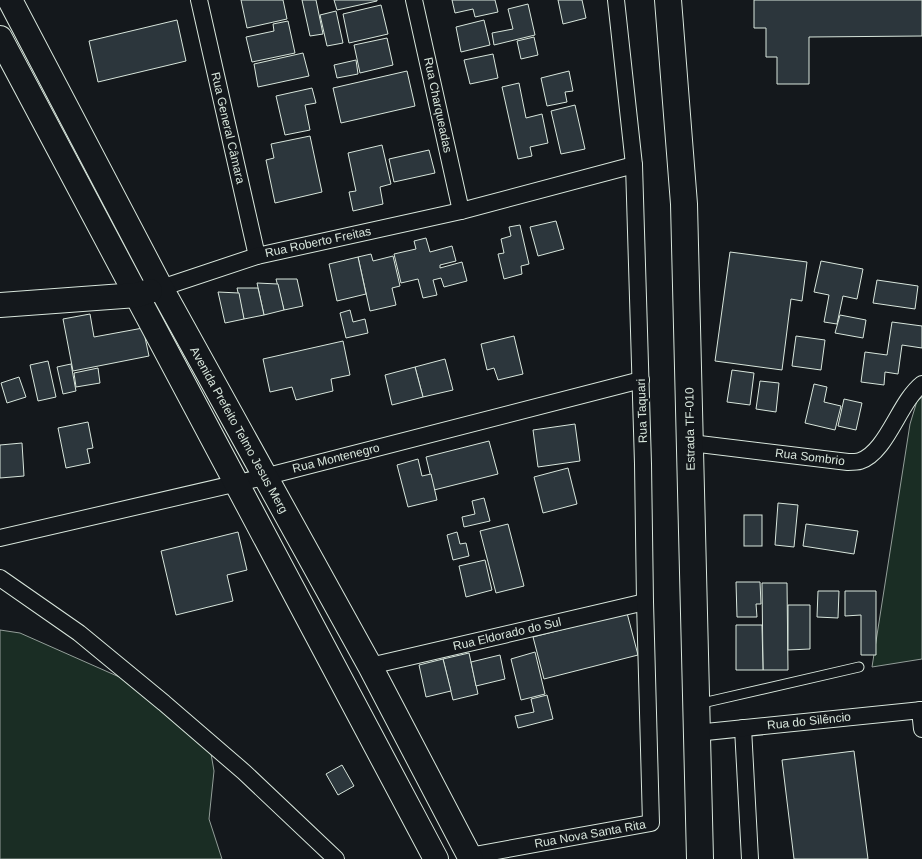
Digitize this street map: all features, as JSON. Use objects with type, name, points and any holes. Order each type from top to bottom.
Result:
[{"type":"main road","name":"Avenida Prefeito Telmo Jesus Merg","points":[[10,0],[161,288],[370,666],[470,858]]},
{"type":"main road","name":"Estrada TF-010","points":[[668,0],[684,204],[700,859]]},
{"type":"main road","name":"Avenida Prefeito Telmo Jesus Merg","points":[[0,38],[436,859]]},
{"type":"main road","name":"Rua Roberto Freitas","points":[[0,305],[137,295],[161,288]]},
{"type":"street","name":"Rua General Câmara","points":[[198,0],[257,256]]},
{"type":"street","name":"Rua Charqueadas","points":[[414,0],[461,211]]},
{"type":"street","name":"Rua Taquari","points":[[616,0],[634,165],[651,823]]},
{"type":"street","name":"Rua Roberto Freitas","points":[[161,288],[257,256],[461,211],[634,165]]},
{"type":"street","name":"Rua Montenegro","points":[[0,538],[264,476],[641,380]]},
{"type":"street","name":"Rua Sombrio","points":[[691,443],[859,462],[877,448],[909,398],[922,384]]},
{"type":"street","points":[[0,578],[79,633],[164,703],[244,772],[336,859]]},
{"type":"street","name":"Rua Eldorado do Sul","points":[[370,666],[644,602]]},
{"type":"street","points":[[921,710],[922,729]]},
{"type":"street","name":"Rua do Silêncio","points":[[696,734],[921,710]]},
{"type":"street","points":[[743,728],[750,859]]},
{"type":"street","name":"Rua Nova Santa Rita","points":[[470,858],[651,823]]},
{"type":"lane","points":[[696,705],[858,667]]},
{"type":"green space","points":[[922,397],[922,659],[872,667],[910,424],[917,401]]},
{"type":"green space","points":[[0,630],[20,633],[169,699],[209,742],[214,771],[209,819],[222,859],[0,859]]},
{"type":"building","points":[[241,0],[283,0],[287,19],[247,28]]},
{"type":"building","points":[[302,0],[316,0],[323,34],[310,36]]},
{"type":"building","points":[[334,0],[377,0],[377,1],[337,10]]},
{"type":"building","points":[[452,0],[495,0],[498,12],[475,17],[473,9],[455,13]]},
{"type":"building","points":[[558,0],[582,0],[586,18],[563,24]]},
{"type":"building","points":[[754,0],[922,0],[922,36],[809,37],[809,84],[777,84],[777,57],[766,57],[766,28],[754,28]]},
{"type":"building","points":[[528,4],[535,35],[494,45],[492,33],[513,29],[508,9]]},
{"type":"building","points":[[381,5],[388,34],[349,43],[343,14]]},
{"type":"building","points":[[336,11],[343,43],[327,46],[320,15]]},
{"type":"building","points":[[177,20],[186,61],[98,82],[89,41]]},
{"type":"building","points":[[484,20],[490,45],[461,52],[456,27]]},
{"type":"building","points":[[288,21],[295,53],[252,62],[246,37],[274,31],[273,24]]},
{"type":"building","points":[[534,37],[538,55],[521,59],[517,41]]},
{"type":"building","points":[[387,38],[393,65],[360,73],[354,45]]},
{"type":"building","points":[[303,53],[309,76],[258,87],[254,64]]},
{"type":"building","points":[[493,54],[498,78],[470,84],[464,60]]},
{"type":"building","points":[[356,60],[358,74],[337,78],[334,65]]},
{"type":"building","points":[[407,71],[415,106],[341,123],[333,88]]},
{"type":"building","points":[[569,71],[573,91],[565,92],[567,102],[547,106],[541,78]]},
{"type":"building","points":[[519,83],[526,118],[542,114],[548,143],[530,147],[532,156],[518,159],[502,87]]},
{"type":"building","points":[[312,88],[316,103],[305,105],[310,130],[285,135],[276,96]]},
{"type":"building","points":[[575,105],[585,149],[561,154],[551,111]]},
{"type":"building","points":[[310,136],[322,192],[275,203],[266,160],[274,158],[271,144]]},
{"type":"building","points":[[382,145],[391,184],[380,187],[383,204],[353,211],[349,192],[356,191],[348,153]]},
{"type":"building","points":[[429,150],[435,173],[394,182],[389,159]]},
{"type":"building","points":[[556,221],[564,249],[538,256],[530,227]]},
{"type":"building","points":[[520,225],[529,264],[521,266],[522,274],[504,279],[498,254],[504,253],[501,239],[511,236],[509,227]]},
{"type":"building","points":[[426,238],[430,252],[452,246],[456,261],[440,265],[440,268],[462,262],[467,281],[444,287],[441,278],[433,280],[437,295],[423,298],[418,279],[401,283],[394,254],[416,249],[414,241]]},
{"type":"building","points":[[730,252],[807,262],[802,301],[791,299],[782,370],[715,361]]},
{"type":"building","points":[[371,254],[373,261],[393,256],[400,286],[392,288],[396,305],[370,311],[358,257]]},
{"type":"building","points":[[358,257],[366,294],[337,301],[329,264]]},
{"type":"building","points":[[821,261],[863,269],[857,299],[843,296],[837,324],[824,322],[829,295],[814,292]]},
{"type":"building","points":[[276,279],[297,279],[303,306],[284,310]]},
{"type":"building","points":[[877,280],[918,286],[915,309],[873,303]]},
{"type":"building","points":[[257,283],[278,284],[284,310],[264,315]]},
{"type":"building","points":[[237,288],[258,288],[264,315],[244,319]]},
{"type":"building","points":[[218,292],[239,293],[244,319],[225,323]]},
{"type":"building","points":[[350,310],[353,322],[365,319],[368,333],[346,338],[340,313]]},
{"type":"building","points":[[90,314],[94,337],[143,328],[149,356],[73,371],[63,319]]},
{"type":"building","points":[[840,315],[866,320],[863,338],[835,333]]},
{"type":"building","points":[[892,322],[922,326],[922,348],[902,345],[898,374],[885,372],[884,385],[861,382],[865,352],[887,355]]},
{"type":"building","points":[[514,336],[523,374],[498,380],[494,368],[487,370],[481,344]]},
{"type":"building","points":[[796,336],[825,340],[821,370],[792,366]]},
{"type":"building","points":[[343,341],[350,375],[331,379],[333,391],[296,400],[292,387],[270,392],[263,359]]},
{"type":"building","points":[[445,359],[453,390],[423,397],[415,367]]},
{"type":"building","points":[[48,361],[56,397],[38,401],[30,365]]},
{"type":"building","points":[[71,364],[76,391],[63,394],[57,367]]},
{"type":"building","points":[[415,367],[423,397],[392,405],[385,375]]},
{"type":"building","points":[[98,368],[100,383],[76,387],[74,373]]},
{"type":"building","points":[[732,370],[754,373],[750,405],[727,402]]},
{"type":"building","points":[[19,377],[26,397],[7,403],[1,383]]},
{"type":"building","points":[[760,381],[779,383],[776,412],[756,409]]},
{"type":"building","points":[[814,384],[827,387],[824,402],[841,406],[835,430],[805,423]]},
{"type":"building","points":[[844,399],[862,403],[856,430],[838,426]]},
{"type":"building","points":[[88,422],[93,448],[87,449],[90,463],[66,468],[58,428]]},
{"type":"building","points":[[575,424],[580,461],[538,467],[533,430]]},
{"type":"building","points":[[489,441],[498,474],[434,490],[426,457]]},
{"type":"building","points":[[22,443],[24,476],[0,478],[0,445]]},
{"type":"building","points":[[418,459],[422,476],[431,474],[437,500],[408,507],[397,465]]},
{"type":"building","points":[[568,468],[577,504],[543,513],[534,477]]},
{"type":"building","points":[[484,498],[490,521],[464,527],[462,517],[475,514],[472,501]]},
{"type":"building","points":[[778,503],[798,505],[794,547],[775,545]]},
{"type":"building","points":[[744,515],[762,515],[762,546],[744,546]]},
{"type":"building","points":[[508,524],[524,586],[496,593],[480,531]]},
{"type":"building","points":[[806,524],[858,531],[854,554],[803,546]]},
{"type":"building","points":[[238,532],[247,570],[227,575],[233,601],[176,615],[161,551]]},
{"type":"building","points":[[457,532],[460,544],[466,543],[469,556],[453,560],[447,535]]},
{"type":"building","points":[[485,560],[492,590],[466,597],[459,566]]},
{"type":"building","points":[[736,582],[760,582],[761,604],[756,604],[757,617],[737,617]]},
{"type":"building","points":[[762,583],[787,583],[788,670],[763,670]]},
{"type":"building","points":[[818,591],[839,591],[838,618],[817,617]]},
{"type":"building","points":[[845,591],[876,591],[876,655],[861,655],[861,615],[845,616]]},
{"type":"building","points":[[788,605],[810,605],[810,649],[788,650]]},
{"type":"building","points":[[627,613],[638,655],[544,679],[533,637]]},
{"type":"building","points":[[736,625],[762,625],[763,670],[736,670]]},
{"type":"building","points":[[535,652],[545,694],[521,700],[511,659]]},
{"type":"building","points":[[469,653],[478,694],[453,700],[443,659]]},
{"type":"building","points":[[500,655],[505,679],[476,686],[471,662]]},
{"type":"building","points":[[443,659],[451,691],[426,697],[419,665]]},
{"type":"building","points":[[547,695],[553,719],[518,728],[515,716],[534,712],[531,699]]},
{"type":"building","points":[[854,751],[868,859],[794,859],[782,760]]},
{"type":"building","points":[[342,765],[354,786],[338,795],[326,774]]}]
